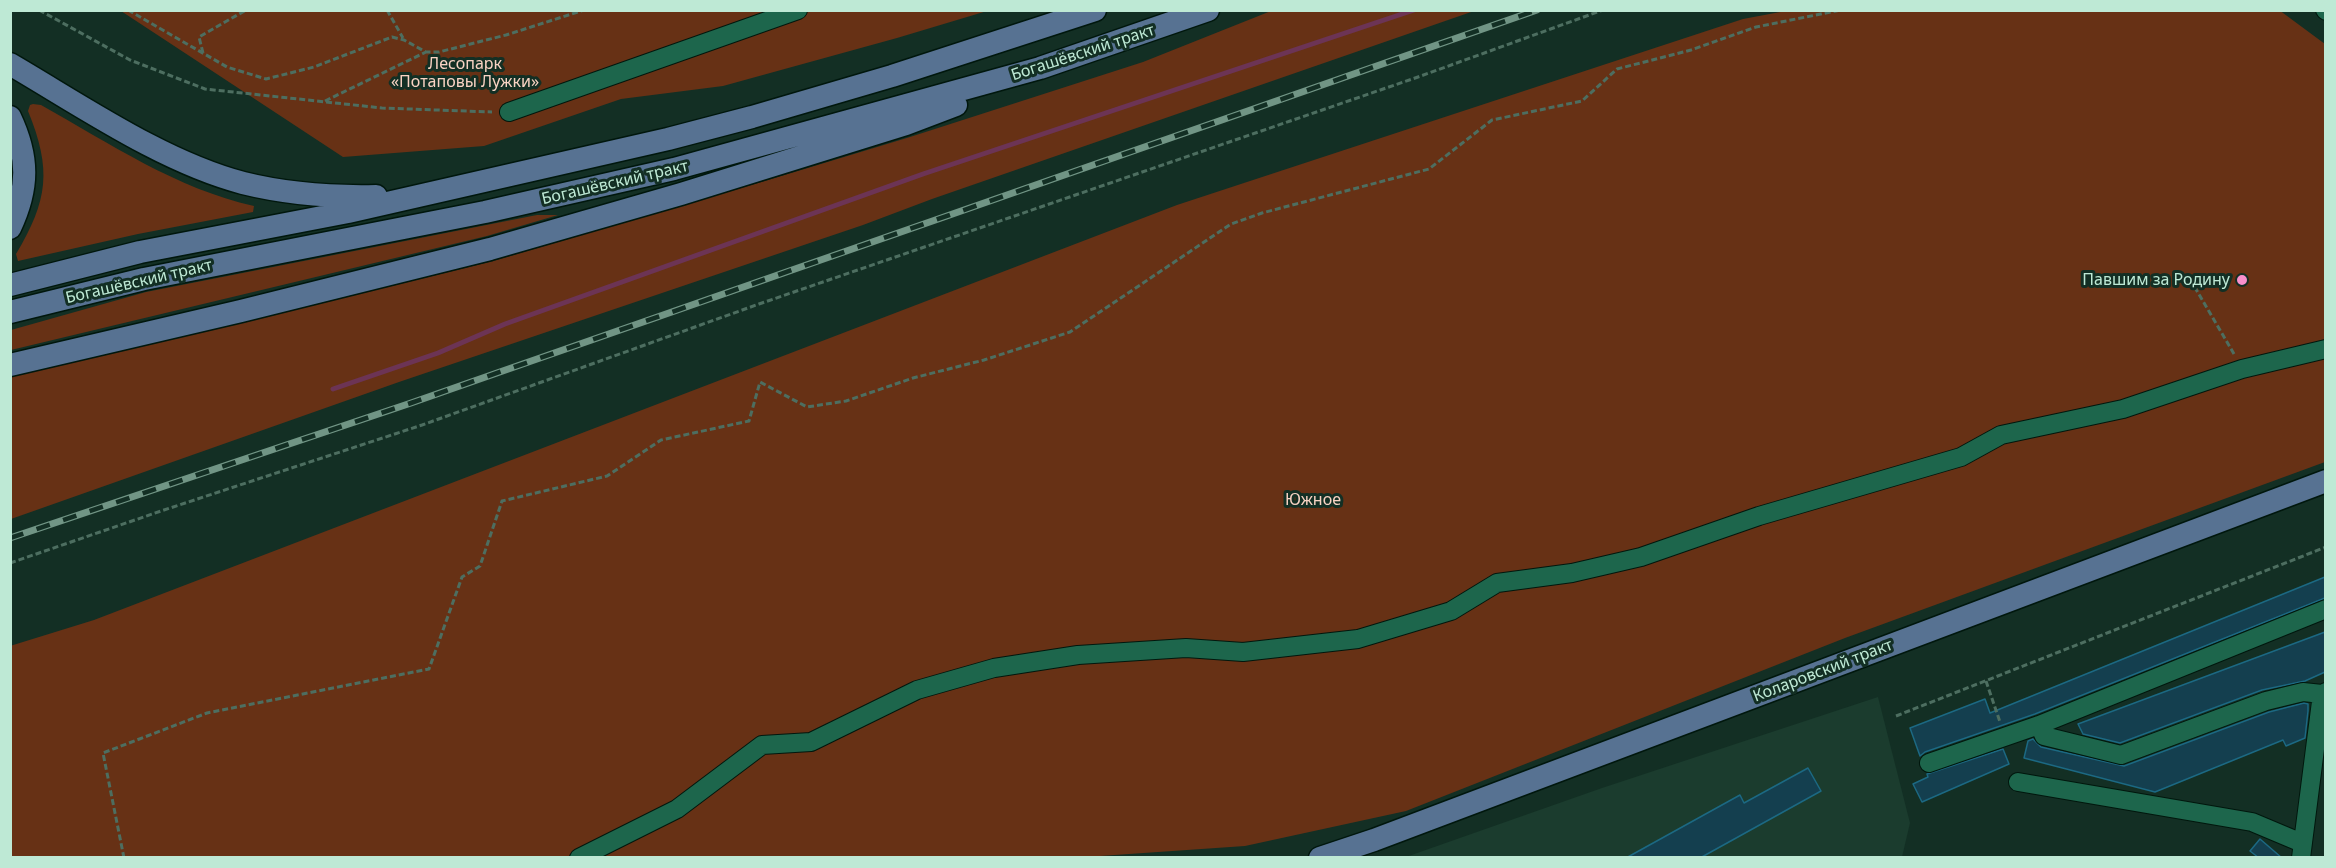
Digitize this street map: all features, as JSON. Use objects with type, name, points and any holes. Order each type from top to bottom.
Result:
[{"type":"main road","name":"Богашёвский тракт","points":[[10,285],[140,252],[348,212],[668,139],[892,76],[1095,10]]},
{"type":"main road","name":"Богашёвский тракт","points":[[10,312],[144,279],[398,230],[631,179],[757,147],[1040,68],[1208,10]]},
{"type":"main road","points":[[10,64],[151,146],[209,172],[243,183],[293,193],[344,197],[383,195],[484,180]]},
{"type":"main road","points":[[10,364],[242,311],[582,224],[906,124],[1040,68]]},
{"type":"main road","points":[[10,117],[18,132],[24,157],[25,182],[20,208],[10,228]]},
{"type":"main road","name":"Коларовский тракт","points":[[1320,858],[1385,836],[2325,481]]},
{"type":"street","points":[[509,112],[798,10]]},
{"type":"street","points":[[579,858],[677,809],[762,745],[811,742],[917,690],[994,668],[1078,655],[1186,648],[1243,652],[1358,639],[1451,611],[1497,583],[1572,573],[1641,557],[1760,516],[1961,457],[2001,435],[2123,409],[2242,369],[2325,349]]},
{"type":"street","points":[[1929,763],[2039,725],[2325,609]]},
{"type":"street","points":[[2018,782],[2252,822],[2302,850],[2324,693],[2303,692],[2266,701],[2121,755],[2044,736],[2039,725]]},
{"type":"path","points":[[39,10],[130,60],[206,89],[382,108],[509,112]]},
{"type":"path","points":[[128,10],[227,67],[266,79],[314,67],[392,37],[404,40],[426,52]]},
{"type":"path","points":[[203,54],[199,37],[246,10]]},
{"type":"path","points":[[387,10],[404,40]]},
{"type":"path","points":[[324,102],[426,52],[439,52],[506,35],[584,10]]},
{"type":"path","points":[[10,563],[422,425],[759,304],[1418,77],[1603,10]]},
{"type":"path","points":[[124,858],[103,753],[207,713],[429,669],[462,577],[480,566],[502,501],[607,476],[661,440],[749,421],[760,382],[807,407],[846,401],[913,378],[984,360],[1070,332],[1231,224],[1262,213],[1429,169],[1492,120],[1582,101],[1617,69],[1691,50],[1756,27],[1841,10]]},
{"type":"path","points":[[2190,279],[2242,369]]},
{"type":"path","points":[[1896,716],[2325,547]]},
{"type":"path","points":[[1986,681],[2004,736]]},
{"type":"shaded area","points":[[1878,697],[1910,823],[1902,857],[1403,858],[1602,788]]},
{"type":"green space","name":"Южное","points":[[1791,10],[2279,10],[2325,44],[2325,462],[1845,638],[1406,811],[1245,846],[1071,858],[11,857],[10,646],[94,620],[1177,205],[1743,19]]},
{"type":"green space","name":"Лесопарк «Потаповы Лужки»","points":[[121,11],[987,11],[723,86],[621,99],[484,146],[343,157]]},
{"type":"green space","points":[[1271,11],[1474,11],[863,225],[399,382],[11,519],[10,376],[245,322],[493,261],[910,137],[1143,62]]},
{"type":"green space","points":[[30,105],[41,105],[171,177],[254,206],[253,212],[138,234],[18,261],[16,254],[35,217],[43,184],[41,151],[28,111]]},
{"type":"green space","points":[[537,215],[558,215],[487,236],[11,350],[11,330],[146,292]]},
{"type":"building","points":[[2325,577],[2325,598],[2035,714],[1925,752],[1920,756],[1910,728],[1985,699],[1990,713]]},
{"type":"building","points":[[2325,632],[2325,672],[2305,681],[2262,690],[2120,743],[2083,734],[2078,724]]},
{"type":"building","points":[[2308,704],[2305,738],[2286,746],[2283,740],[2155,792],[2024,758],[2028,741],[2033,739],[2041,747],[2124,766],[2269,712]]},
{"type":"building","points":[[2003,749],[2009,764],[1922,802],[1913,784],[1928,777],[1927,774]]},
{"type":"building","points":[[1808,768],[1821,791],[1700,858],[1626,858],[1740,795],[1744,803]]},
{"type":"building","points":[[2260,839],[2282,858],[2259,858],[2250,851]]},
{"type":"waterway","points":[[333,389],[438,353],[505,324],[923,174],[1414,10]]},
{"type":"railway","points":[[10,538],[411,403],[1537,10]]},
{"type":"place","name":"Павшим за Родину","points":[[2242,280]]}]
